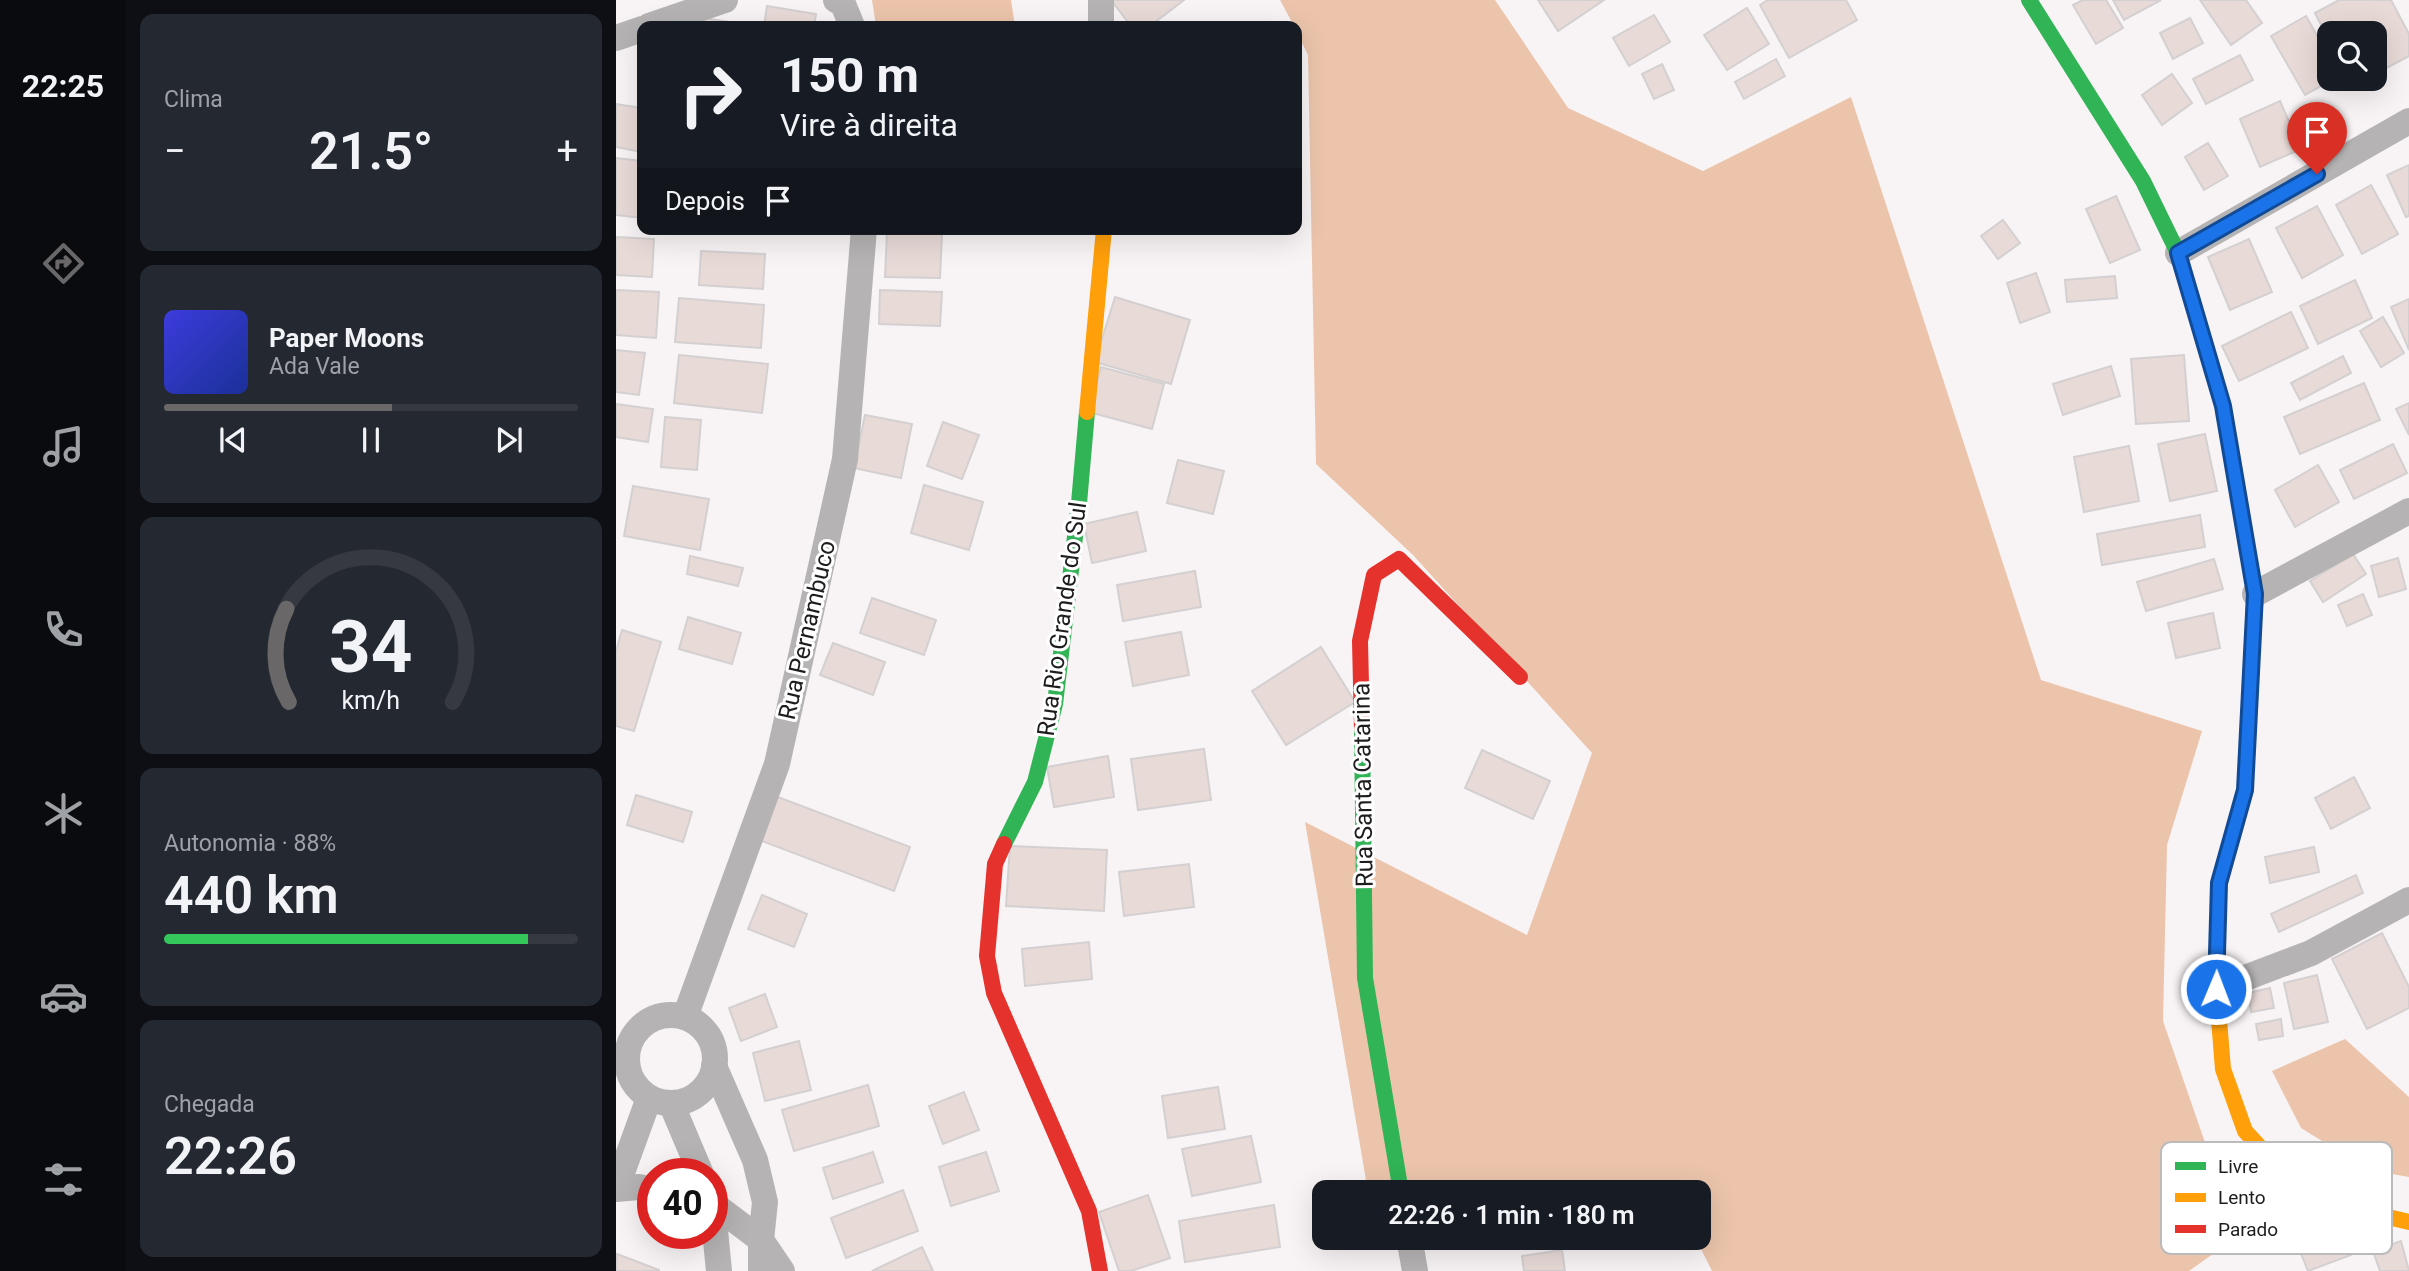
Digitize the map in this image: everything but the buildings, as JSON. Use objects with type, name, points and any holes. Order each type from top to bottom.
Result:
[{"type":"street","points":[[664,21],[726,0]]},
{"type":"street","points":[[836,0],[843,4],[850,21]]},
{"type":"street","points":[[1101,0],[1101,21]]},
{"type":"street","points":[[2029,0],[2143,181],[2178,253],[2223,406],[2255,594],[2245,790],[2219,883],[2216,989],[2223,1069],[2245,1131],[2255,1142]]},
{"type":"street","points":[[616,38],[637,31]]},
{"type":"street","points":[[2178,253],[2409,121]]},
{"type":"street","name":"Rua Pernambuco","points":[[685,1017],[780,751],[845,459],[864,235]]},
{"type":"street","name":"Rua Rio Grande do Sul","points":[[1100,1271],[1089,1211],[994,993],[987,956],[995,863],[1035,782],[1055,704],[1079,503],[1103,235]]},
{"type":"street","points":[[2255,594],[2409,511]]},
{"type":"street","name":"Rua Santa Catarina","points":[[1399,1180],[1365,978],[1360,641],[1374,575],[1399,559],[1520,677]]},
{"type":"street","points":[[2216,989],[2311,953],[2409,900]]},
{"type":"street","points":[[670,1015],[685,1017],[698,1024],[708,1036],[714,1051],[714,1066],[709,1080],[687,1101],[660,1100],[643,1094],[633,1082],[627,1068],[624,1034],[655,1018],[670,1015]]},
{"type":"street","points":[[714,1066],[755,1160],[765,1202],[761,1271]]},
{"type":"street","points":[[660,1100],[692,1158]]},
{"type":"street","points":[[616,1189],[660,1100]]},
{"type":"street","points":[[616,1189],[637,1187]]},
{"type":"street","points":[[728,1214],[761,1240],[782,1271]]},
{"type":"street","points":[[717,1249],[719,1271]]},
{"type":"street","points":[[1411,1250],[1415,1271]]},
{"type":"shaded area","points":[[872,0],[1011,0],[1014,21],[875,21]]},
{"type":"shaded area","points":[[1280,0],[1495,0],[1568,108],[1703,171],[1851,97],[2041,680],[2202,731],[2167,845],[2163,1021],[2205,1142],[2161,1142],[2161,1254],[2213,1254],[2189,1271],[1712,1271],[1702,1250],[1711,1250],[1711,1180],[1366,1180],[1305,822],[1527,935],[1592,753],[1413,555],[1316,464],[1308,55],[1302,43],[1302,21],[1291,21]]},
{"type":"shaded area","points":[[2345,1039],[2409,1097],[2409,1177],[2392,1174],[2392,1142],[2324,1142],[2301,1128],[2272,1071]]},
{"type":"traffic: fast","points":[[2029,0],[2143,181],[2178,253],[2223,406],[2255,594],[2254,606]]},
{"type":"traffic: fast","points":[[1004,844],[1035,782],[1055,704],[1087,412]]},
{"type":"traffic: fast","points":[[1362,728],[1365,978],[1399,1180]]},
{"type":"traffic: slow","points":[[1087,412],[1103,235]]},
{"type":"traffic: slow","points":[[2216,982],[2223,1069],[2245,1131],[2255,1142]]},
{"type":"traffic: slow","points":[[2392,1218],[2409,1222]]},
{"type":"traffic: jam","points":[[1362,728],[1360,641],[1374,575],[1399,559],[1520,677]]},
{"type":"traffic: jam","points":[[2216,982],[2219,883],[2245,790],[2254,606]]},
{"type":"traffic: jam","points":[[1004,844],[995,864],[987,956],[994,993],[1089,1211],[1100,1271]]},
{"type":"route","points":[[2216,989],[2219,883],[2245,790],[2255,594],[2223,406],[2178,253],[2317,174]]}]
